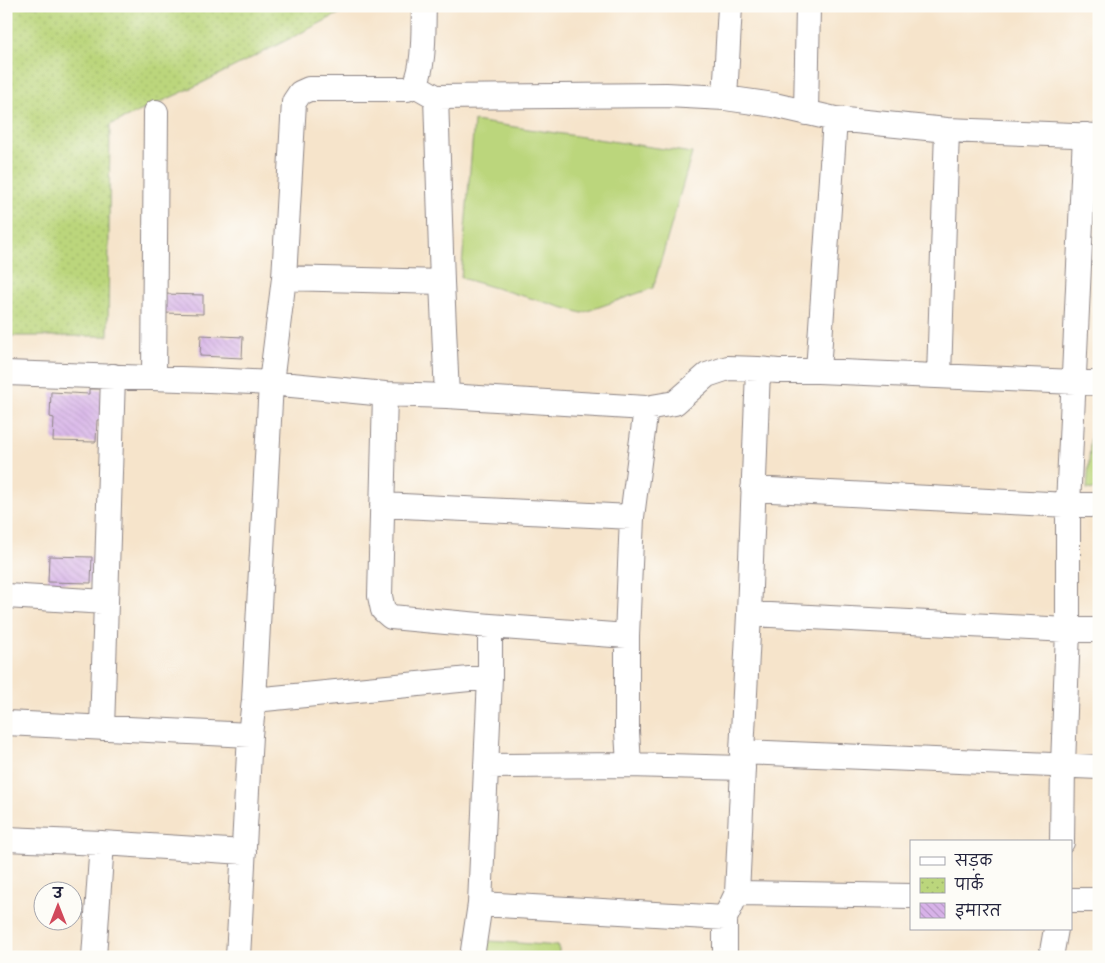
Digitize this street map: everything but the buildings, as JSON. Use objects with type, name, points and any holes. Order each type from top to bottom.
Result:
[{"type":"street","points":[[238,957],[272,383],[284,278],[294,102],[300,93],[309,89],[407,89],[415,85],[419,78],[421,63],[424,6]]},
{"type":"street","points":[[726,98],[730,6]]},
{"type":"street","points":[[806,112],[808,6]]},
{"type":"street","points":[[415,85],[436,97],[666,95],[726,98],[774,105],[835,119],[947,130],[1092,136],[1074,382],[1068,505],[1068,630],[1062,840]]},
{"type":"street","points":[[436,97],[447,396]]},
{"type":"street","points":[[154,377],[156,112]]},
{"type":"street","points":[[818,370],[835,119]]},
{"type":"street","points":[[940,376],[947,130]]},
{"type":"street","points":[[284,278],[442,282]]},
{"type":"street","points":[[6,373],[154,377],[272,383],[385,394],[646,408],[675,403],[707,374],[728,368],[818,370],[1099,383]]},
{"type":"street","points":[[725,957],[725,918],[737,893],[758,368]]},
{"type":"street","points":[[102,728],[113,376]]},
{"type":"street","points":[[385,394],[380,596],[382,610],[391,618],[627,636]]},
{"type":"street","points":[[629,765],[626,731],[627,636],[632,517],[646,408]]},
{"type":"street","points":[[753,489],[1099,505]]},
{"type":"street","points":[[382,505],[632,517]]},
{"type":"street","points":[[6,596],[106,602]]},
{"type":"street","points":[[749,614],[1099,630]]},
{"type":"street","points":[[472,957],[480,904],[490,677],[490,626]]},
{"type":"street","points":[[254,700],[490,677]]},
{"type":"street","points":[[6,723],[250,735]]},
{"type":"street","points":[[486,766],[629,765],[743,760],[1099,766]]},
{"type":"street","points":[[6,839],[244,852]]},
{"type":"street","points":[[94,957],[102,843]]},
{"type":"street","points":[[737,893],[910,896]]},
{"type":"street","points":[[1072,900],[1099,900]]},
{"type":"street","points":[[480,904],[725,918]]},
{"type":"street","points":[[1051,957],[1056,930]]},
{"type":"green space","points":[[6,6],[354,6],[198,85],[110,125],[108,336],[6,336]]},
{"type":"green space","points":[[474,121],[692,153],[653,288],[582,313],[461,278]]},
{"type":"green space","points":[[1093,402],[1099,403],[1099,490],[1087,489]]},
{"type":"green space","points":[[476,940],[559,946],[559,957],[476,957]]}]
